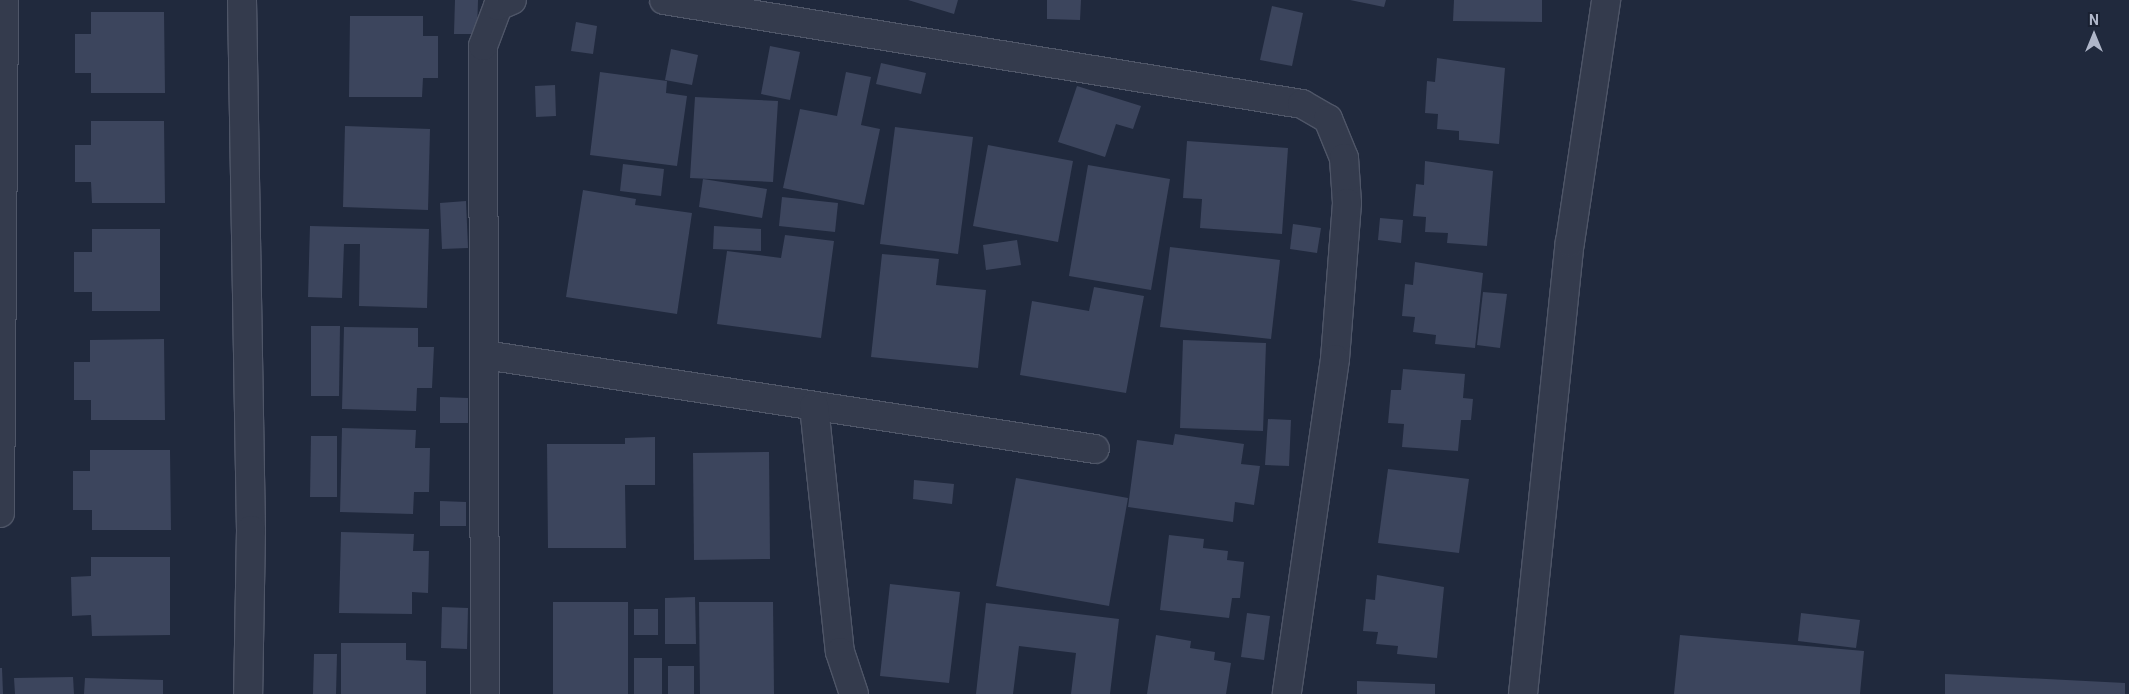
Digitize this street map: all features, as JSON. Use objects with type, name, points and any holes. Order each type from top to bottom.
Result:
[{"type":"street","points":[[0,513],[4,0]]},
{"type":"street","points":[[242,0],[251,530],[248,694]]},
{"type":"street","points":[[485,694],[483,46],[498,6],[512,0]]},
{"type":"street","points":[[664,0],[1302,104],[1328,119],[1344,158],[1347,203],[1335,358],[1287,694]]},
{"type":"street","points":[[1523,694],[1570,242],[1606,0]]},
{"type":"street","points":[[485,355],[1095,449]]},
{"type":"street","points":[[814,406],[840,652],[854,694]]},
{"type":"building","points":[[455,0],[478,0],[477,34],[454,34]]},
{"type":"building","points":[[908,0],[958,0],[954,14]]},
{"type":"building","points":[[1047,0],[1081,0],[1080,20],[1047,19]]},
{"type":"building","points":[[1350,0],[1386,0],[1384,7]]},
{"type":"building","points":[[1454,0],[1542,0],[1542,22],[1453,21]]},
{"type":"building","points":[[1272,6],[1303,13],[1292,66],[1260,60]]},
{"type":"building","points":[[91,12],[164,12],[165,93],[91,93],[91,73],[75,73],[75,34],[91,34]]},
{"type":"building","points":[[350,16],[423,16],[423,36],[438,36],[438,78],[423,78],[422,97],[349,97]]},
{"type":"building","points":[[576,22],[597,26],[593,54],[571,51]]},
{"type":"building","points":[[770,46],[800,52],[790,100],[761,94]]},
{"type":"building","points":[[671,49],[698,55],[692,85],[665,80]]},
{"type":"building","points":[[1437,58],[1505,68],[1499,144],[1459,140],[1459,131],[1437,129],[1438,114],[1425,113],[1427,81],[1435,82]]},
{"type":"building","points":[[881,63],[926,73],[921,94],[876,84]]},
{"type":"building","points":[[600,72],[667,81],[666,93],[687,96],[677,166],[590,155]]},
{"type":"building","points":[[846,72],[871,77],[861,125],[880,129],[864,205],[783,188],[800,109],[837,116]]},
{"type":"building","points":[[555,85],[556,116],[536,117],[535,86]]},
{"type":"building","points":[[1077,86],[1141,106],[1133,129],[1116,124],[1105,157],[1058,142]]},
{"type":"building","points":[[695,97],[778,101],[773,182],[690,178]]},
{"type":"building","points":[[91,121],[164,121],[165,203],[92,203],[91,182],[75,182],[75,145],[91,145]]},
{"type":"building","points":[[345,126],[430,129],[428,210],[343,207]]},
{"type":"building","points":[[895,127],[973,137],[958,254],[880,244]]},
{"type":"building","points":[[1187,141],[1288,148],[1282,234],[1200,228],[1202,199],[1183,198]]},
{"type":"building","points":[[988,145],[1073,161],[1058,242],[973,226]]},
{"type":"building","points":[[1425,161],[1493,171],[1487,246],[1447,243],[1448,233],[1425,232],[1426,217],[1413,216],[1416,184],[1424,185]]},
{"type":"building","points":[[623,164],[664,169],[661,196],[620,191]]},
{"type":"building","points":[[1088,165],[1170,179],[1151,290],[1069,276]]},
{"type":"building","points":[[703,179],[767,189],[762,218],[699,207]]},
{"type":"building","points":[[583,190],[636,199],[635,205],[692,213],[677,314],[566,297]]},
{"type":"building","points":[[782,197],[838,203],[835,232],[779,226]]},
{"type":"building","points":[[466,201],[468,248],[442,249],[440,203]]},
{"type":"building","points":[[1380,218],[1403,220],[1401,243],[1378,240]]},
{"type":"building","points":[[1293,224],[1321,228],[1317,253],[1290,249]]},
{"type":"building","points":[[310,226],[429,229],[427,308],[359,306],[360,244],[344,244],[342,298],[308,297]]},
{"type":"building","points":[[714,226],[761,229],[761,251],[713,249]]},
{"type":"building","points":[[92,229],[160,229],[160,311],[92,311],[92,292],[74,292],[74,252],[92,252]]},
{"type":"building","points":[[785,235],[834,241],[821,338],[717,324],[727,251],[781,258]]},
{"type":"building","points":[[1017,240],[1021,265],[986,270],[983,245]]},
{"type":"building","points":[[1170,247],[1280,260],[1271,339],[1160,327]]},
{"type":"building","points":[[882,254],[939,259],[936,285],[986,290],[978,368],[871,357]]},
{"type":"building","points":[[1415,262],[1483,273],[1475,348],[1435,344],[1436,335],[1413,332],[1415,317],[1402,316],[1405,284],[1413,285]]},
{"type":"building","points":[[1094,287],[1144,296],[1126,393],[1020,375],[1032,301],[1089,311]]},
{"type":"building","points":[[1483,292],[1507,294],[1500,348],[1477,345]]},
{"type":"building","points":[[311,326],[340,326],[339,396],[311,396]]},
{"type":"building","points":[[344,327],[418,328],[418,347],[434,347],[432,388],[417,388],[416,411],[342,409]]},
{"type":"building","points":[[164,339],[165,420],[91,420],[91,400],[74,400],[74,362],[90,362],[90,340]]},
{"type":"building","points":[[1183,340],[1266,343],[1263,431],[1180,428]]},
{"type":"building","points":[[1403,369],[1465,374],[1463,398],[1473,399],[1471,420],[1461,420],[1458,451],[1402,447],[1404,424],[1388,423],[1391,390],[1401,390]]},
{"type":"building","points":[[440,397],[468,398],[468,423],[440,423]]},
{"type":"building","points":[[1268,419],[1291,420],[1289,466],[1265,465]]},
{"type":"building","points":[[342,428],[416,430],[415,448],[430,448],[429,492],[414,492],[413,514],[340,512]]},
{"type":"building","points":[[1175,434],[1244,444],[1241,464],[1260,466],[1254,505],[1235,502],[1233,522],[1128,507],[1137,440],[1173,445]]},
{"type":"building","points":[[311,436],[337,436],[337,497],[310,497]]},
{"type":"building","points":[[655,437],[655,485],[625,485],[626,548],[548,548],[547,444],[625,444],[625,438]]},
{"type":"building","points":[[90,450],[170,450],[171,530],[92,530],[92,510],[73,510],[73,471],[90,471]]},
{"type":"building","points":[[769,452],[770,559],[694,560],[693,453]]},
{"type":"building","points":[[1388,469],[1469,479],[1459,553],[1378,543]]},
{"type":"building","points":[[1016,478],[1128,498],[1109,606],[996,586]]},
{"type":"building","points":[[914,480],[954,484],[952,504],[913,499]]},
{"type":"building","points":[[440,501],[466,502],[466,526],[440,526]]},
{"type":"building","points":[[341,532],[414,534],[413,551],[429,551],[428,593],[412,592],[412,614],[339,613]]},
{"type":"building","points":[[1169,535],[1204,539],[1203,548],[1228,551],[1227,560],[1244,562],[1240,598],[1232,598],[1229,618],[1160,610]]},
{"type":"building","points":[[91,557],[170,557],[170,635],[92,636],[91,615],[72,616],[71,577],[91,576]]},
{"type":"building","points":[[1377,575],[1444,587],[1437,658],[1397,654],[1398,646],[1376,644],[1378,632],[1363,631],[1366,599],[1375,600]]},
{"type":"building","points":[[890,584],[960,592],[949,683],[880,676]]},
{"type":"building","points":[[695,597],[696,644],[665,644],[665,598]]},
{"type":"building","points":[[553,602],[628,602],[628,694],[553,694]]},
{"type":"building","points":[[699,602],[773,602],[774,694],[700,694]]},
{"type":"building","points":[[986,603],[1119,619],[1110,694],[1071,694],[1076,653],[1019,646],[1013,694],[976,694]]},
{"type":"building","points":[[442,607],[468,608],[467,649],[441,648]]},
{"type":"building","points":[[634,609],[658,609],[658,635],[634,635]]},
{"type":"building","points":[[1247,613],[1270,616],[1264,660],[1241,657]]},
{"type":"building","points":[[1801,613],[1860,620],[1856,648],[1798,641]]},
{"type":"building","points":[[1156,635],[1191,641],[1190,648],[1215,652],[1214,660],[1231,663],[1226,694],[1147,694]]},
{"type":"building","points":[[1680,635],[1864,651],[1860,694],[1674,694]]},
{"type":"building","points":[[341,643],[406,643],[406,660],[426,661],[426,694],[341,694]]},
{"type":"building","points":[[314,654],[337,654],[336,694],[313,694]]},
{"type":"building","points":[[634,658],[662,658],[662,694],[634,694]]},
{"type":"building","points":[[668,666],[694,666],[694,694],[668,694]]},
{"type":"building","points":[[0,668],[2,668],[3,694],[0,694]]},
{"type":"building","points":[[1945,674],[2125,683],[2125,694],[1945,694]]},
{"type":"building","points":[[73,677],[74,694],[15,694],[14,678]]},
{"type":"building","points":[[85,678],[163,680],[163,694],[84,694]]},
{"type":"building","points":[[1357,681],[1435,684],[1435,694],[1357,694]]}]
